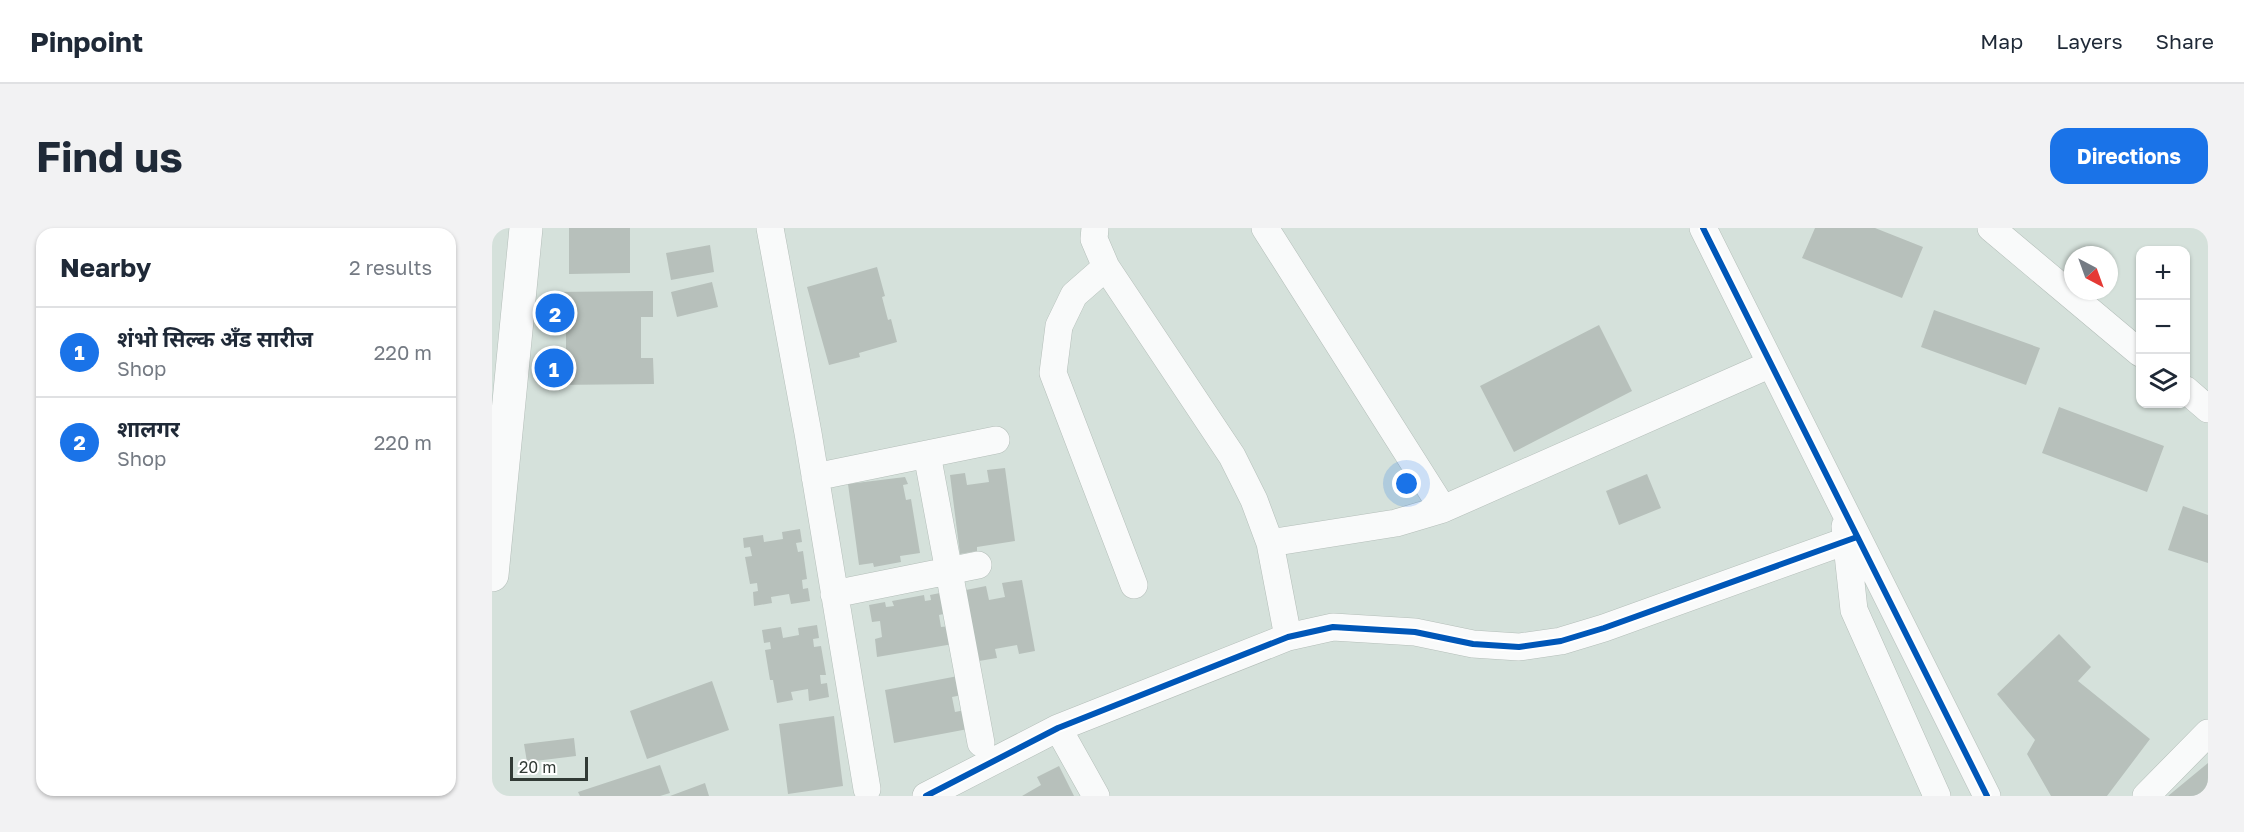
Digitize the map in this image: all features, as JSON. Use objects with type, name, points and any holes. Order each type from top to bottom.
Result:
[{"type":"main road","points":[[492,575],[526,228]]},
{"type":"street","points":[[770,228],[815,477],[867,789]]},
{"type":"street","points":[[1264,228],[1443,509]]},
{"type":"street","points":[[1703,228],[1844,510],[1851,539],[1854,610],[1937,796]]},
{"type":"street","points":[[1991,228],[2136,350]]},
{"type":"street","points":[[1093,231],[1106,267],[1232,456],[1254,500],[1270,543],[1288,638]]},
{"type":"street","points":[[1106,267],[1074,295],[1059,326],[1053,373],[1134,585]]},
{"type":"street","points":[[1270,543],[1396,523],[1443,509],[1771,364]]},
{"type":"street","points":[[2190,393],[2208,409]]},
{"type":"street","points":[[815,477],[996,440]]},
{"type":"street","points":[[927,454],[981,743]]},
{"type":"street","points":[[926,796],[1058,728],[1288,638],[1333,627],[1415,632],[1473,644],[1519,647],[1561,641],[1604,628],[1851,539]]},
{"type":"street","points":[[1851,539],[1987,796]]},
{"type":"street","points":[[834,594],[978,565]]},
{"type":"street","points":[[1058,728],[1096,796]]},
{"type":"street","points":[[2146,796],[2208,733]]},
{"type":"building","points":[[569,228],[630,228],[630,273],[569,274]]},
{"type":"building","points":[[1815,228],[1875,228],[1923,247],[1902,298],[1802,258]]},
{"type":"building","points":[[710,245],[714,272],[671,280],[666,253]]},
{"type":"building","points":[[877,267],[885,296],[882,297],[888,320],[891,319],[897,342],[859,353],[860,357],[829,365],[807,287]]},
{"type":"building","points":[[712,282],[718,307],[677,317],[671,292]]},
{"type":"building","points":[[653,291],[653,317],[641,317],[641,358],[653,358],[654,384],[554,385],[554,361],[566,361],[566,313],[554,313],[554,292]]},
{"type":"building","points":[[1934,310],[2040,348],[2026,385],[1921,347]]},
{"type":"building","points":[[1599,325],[1632,391],[1514,452],[1480,386]]},
{"type":"building","points":[[2059,407],[2164,446],[2147,492],[2042,453]]},
{"type":"building","points":[[1005,468],[1015,541],[977,547],[977,551],[960,554],[950,475],[965,473],[967,485],[989,482],[987,470]]},
{"type":"building","points":[[1647,474],[1661,508],[1619,525],[1606,491]]},
{"type":"building","points":[[905,477],[908,484],[903,485],[906,500],[911,499],[920,553],[900,556],[901,562],[874,567],[873,563],[859,565],[848,484]]},
{"type":"building","points":[[2183,506],[2208,515],[2208,563],[2168,550]]},
{"type":"building","points":[[800,529],[802,542],[796,543],[798,552],[803,551],[807,579],[802,580],[803,589],[808,588],[810,601],[791,604],[789,594],[771,597],[772,603],[754,606],[753,592],[758,591],[757,583],[750,584],[745,557],[752,556],[750,547],[744,548],[743,538],[763,535],[764,542],[783,539],[782,532]]},
{"type":"building","points":[[1022,580],[1035,651],[1019,654],[1017,645],[995,649],[997,658],[979,661],[966,590],[986,586],[989,600],[1005,597],[1002,583]]},
{"type":"building","points":[[945,592],[948,613],[939,615],[941,627],[950,626],[953,644],[877,657],[875,639],[882,637],[880,621],[872,622],[869,605],[885,602],[886,607],[894,606],[892,601],[924,595],[925,601],[931,600],[930,595]]},
{"type":"building","points":[[817,625],[819,638],[813,639],[814,647],[821,646],[826,675],[820,675],[821,684],[827,683],[829,697],[809,701],[808,689],[791,692],[793,700],[777,703],[765,650],[771,649],[770,642],[764,643],[762,630],[781,627],[783,638],[799,635],[798,628]]},
{"type":"building","points":[[2059,634],[2091,667],[2078,681],[2150,739],[2107,796],[2051,796],[2027,754],[2035,740],[1997,694]]},
{"type":"building","points":[[958,676],[962,695],[952,697],[955,712],[965,710],[968,729],[894,743],[885,690]]},
{"type":"building","points":[[712,681],[729,730],[647,759],[630,711]]},
{"type":"building","points":[[834,716],[843,786],[788,794],[779,724]]},
{"type":"building","points":[[574,738],[576,756],[527,762],[524,744]]},
{"type":"building","points":[[2208,763],[2208,796],[2168,796]]},
{"type":"building","points":[[660,765],[670,793],[660,796],[580,796],[578,792]]},
{"type":"building","points":[[1059,766],[1074,796],[1022,796],[1041,785],[1037,777]]},
{"type":"building","points":[[705,783],[709,796],[670,796]]},
{"type":"cycle path","points":[[1703,228],[1987,796]]},
{"type":"cycle path","points":[[926,796],[1058,728],[1288,637],[1333,627],[1415,632],[1473,644],[1519,647],[1561,641],[1604,628],[1857,537]]},
{"type":"place","name":"शालगर","points":[[555,313]]},
{"type":"place","name":"शंभो सिल्क अँड सारीज","points":[[554,368]]}]
